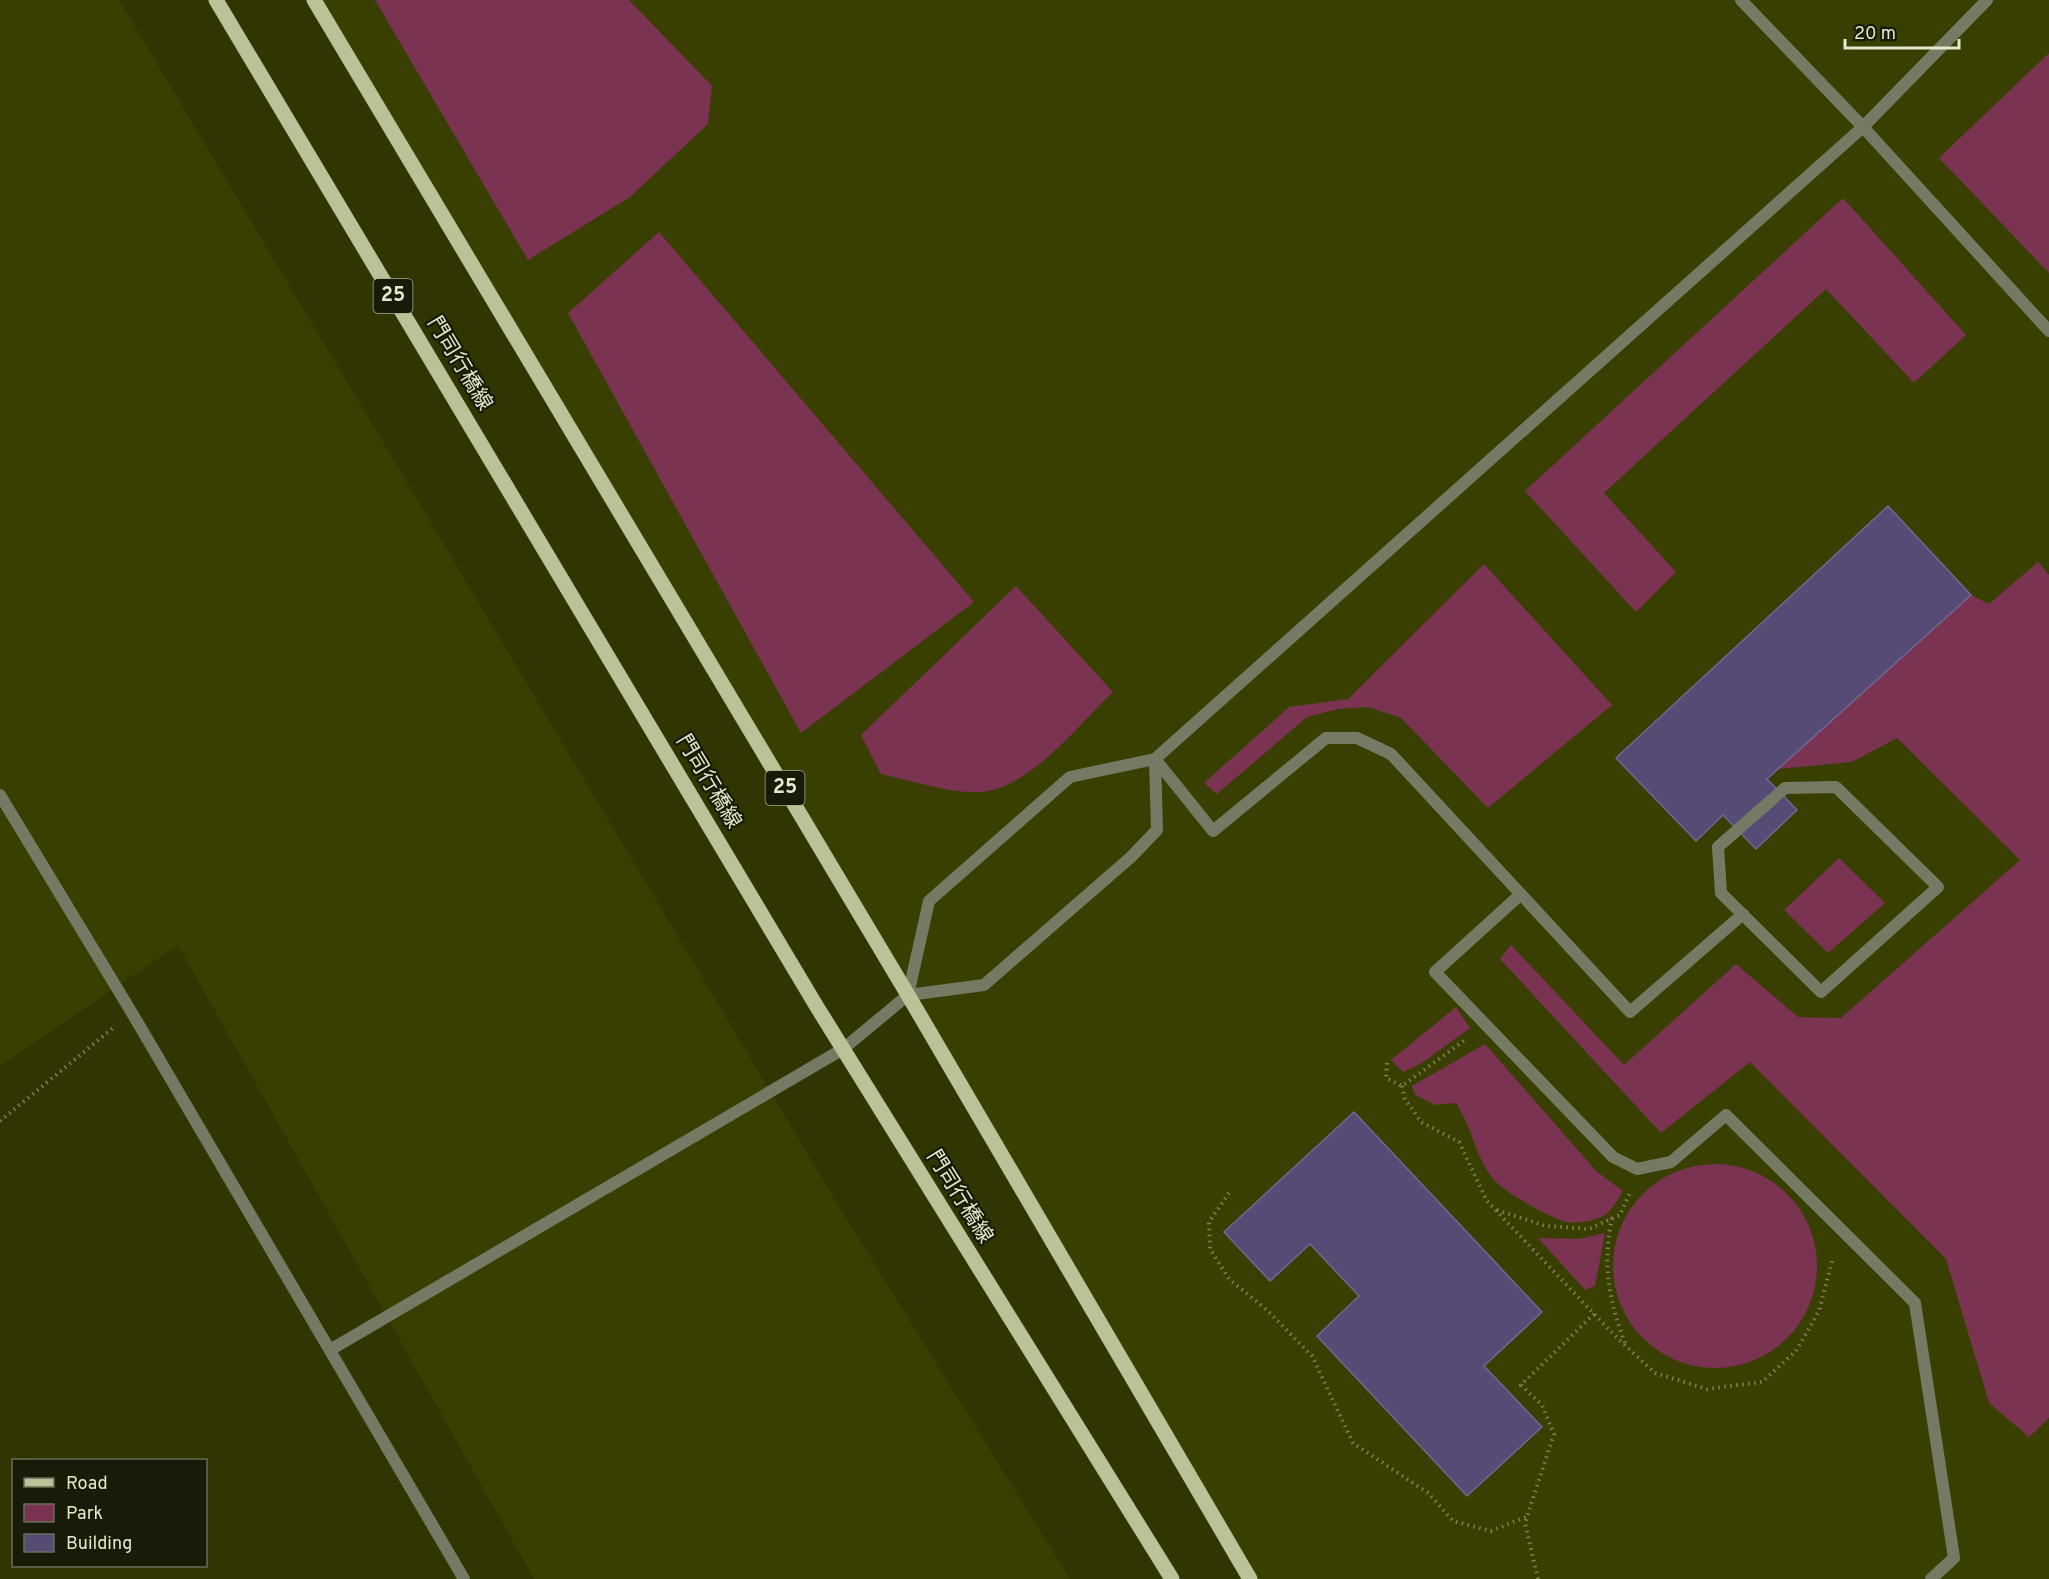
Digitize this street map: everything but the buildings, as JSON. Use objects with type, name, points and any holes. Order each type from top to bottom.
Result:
[{"type":"main road","name":"門司行橋線","points":[[216,0],[843,1049],[1172,1579]]},
{"type":"main road","name":"25","points":[[314,0],[908,995],[1250,1579]]},
{"type":"street","points":[[1741,0],[1863,127],[2049,331]]},
{"type":"street","points":[[908,995],[929,901],[1070,777],[1155,759],[1863,127],[1987,0]]},
{"type":"street","points":[[1155,759],[1213,831],[1326,738],[1357,738],[1391,754],[1630,1012],[1743,914]]},
{"type":"street","points":[[330,1350],[843,1049],[908,995],[984,985],[1131,857],[1157,830],[1155,759]]},
{"type":"street","points":[[1836,787],[1938,887],[1821,992],[1743,914],[1721,893],[1718,847],[1785,788],[1836,787]]},
{"type":"street","points":[[0,795],[132,1012],[464,1579]]},
{"type":"street","points":[[1521,894],[1435,972],[1613,1157],[1637,1169],[1671,1162],[1726,1115],[1915,1303],[1954,1558],[1931,1579]]},
{"type":"path","points":[[0,1121],[132,1012]]},
{"type":"path","points":[[1402,1086],[1486,1025]]},
{"type":"path","points":[[1387,1063],[1386,1078],[1402,1086]]},
{"type":"path","points":[[1402,1086],[1405,1099],[1421,1122],[1459,1142],[1487,1201],[1626,1346],[1655,1372],[1707,1389],[1762,1382],[1796,1351],[1818,1311],[1833,1262],[1835,1223]]},
{"type":"path","points":[[1494,1209],[1546,1226],[1589,1229],[1620,1215],[1632,1190],[1632,1167]]},
{"type":"path","points":[[1229,1193],[1209,1222],[1210,1250],[1228,1278],[1268,1311],[1312,1356],[1353,1443],[1428,1493],[1453,1521],[1491,1531],[1528,1516]]},
{"type":"path","points":[[1612,1218],[1606,1243],[1607,1279],[1616,1321],[1626,1346]]},
{"type":"path","points":[[1538,1579],[1526,1523],[1554,1434],[1542,1405],[1521,1384],[1594,1314]]},
{"type":"shaded area","points":[[0,0],[119,0],[841,1210],[1070,1579],[534,1579],[178,945],[0,1066]]},
{"type":"shaded area","points":[[317,0],[2049,0],[2049,1579],[1254,1579]]},
{"type":"green space","points":[[375,0],[629,0],[712,86],[708,124],[630,197],[528,260]]},
{"type":"green space","points":[[2049,53],[2049,273],[1939,158]]},
{"type":"green space","points":[[1843,198],[1966,335],[1914,383],[1826,289],[1604,493],[1676,572],[1636,612],[1525,491]]},
{"type":"green space","points":[[659,232],[974,602],[801,733],[568,313]]},
{"type":"green space","points":[[2038,562],[2049,575],[2049,1418],[2029,1437],[1989,1403],[1946,1259],[1750,1062],[1661,1133],[1500,959],[1511,945],[1624,1065],[1736,964],[1798,1017],[1841,1018],[2020,860],[1897,738],[1852,762],[1777,769],[1971,595],[1989,604]]},
{"type":"green space","points":[[1484,564],[1612,705],[1488,808],[1401,718],[1368,707],[1338,709],[1307,717],[1217,794],[1204,783],[1289,707],[1348,699]]},
{"type":"green space","points":[[1016,586],[1113,692],[1056,750],[1024,776],[1007,785],[989,791],[965,792],[881,774],[861,735]]},
{"type":"green space","points":[[1839,858],[1885,903],[1828,953],[1784,910]]},
{"type":"green space","points":[[1456,1007],[1470,1028],[1422,1063],[1403,1072],[1391,1060]]},
{"type":"green space","points":[[1485,1044],[1596,1171],[1623,1191],[1607,1214],[1583,1222],[1567,1222],[1519,1198],[1495,1181],[1489,1173],[1456,1103],[1435,1105],[1415,1095],[1412,1086]]},
{"type":"green space","points":[[1705,1164],[1725,1164],[1754,1171],[1780,1187],[1794,1201],[1810,1227],[1817,1266],[1810,1305],[1794,1331],[1780,1345],[1745,1364],[1725,1368],[1705,1368],[1676,1361],[1650,1345],[1636,1331],[1617,1296],[1613,1276],[1613,1256],[1620,1227],[1636,1201],[1650,1187],[1685,1168]]},
{"type":"green space","points":[[1605,1233],[1595,1286],[1585,1290],[1538,1238],[1579,1239]]}]
